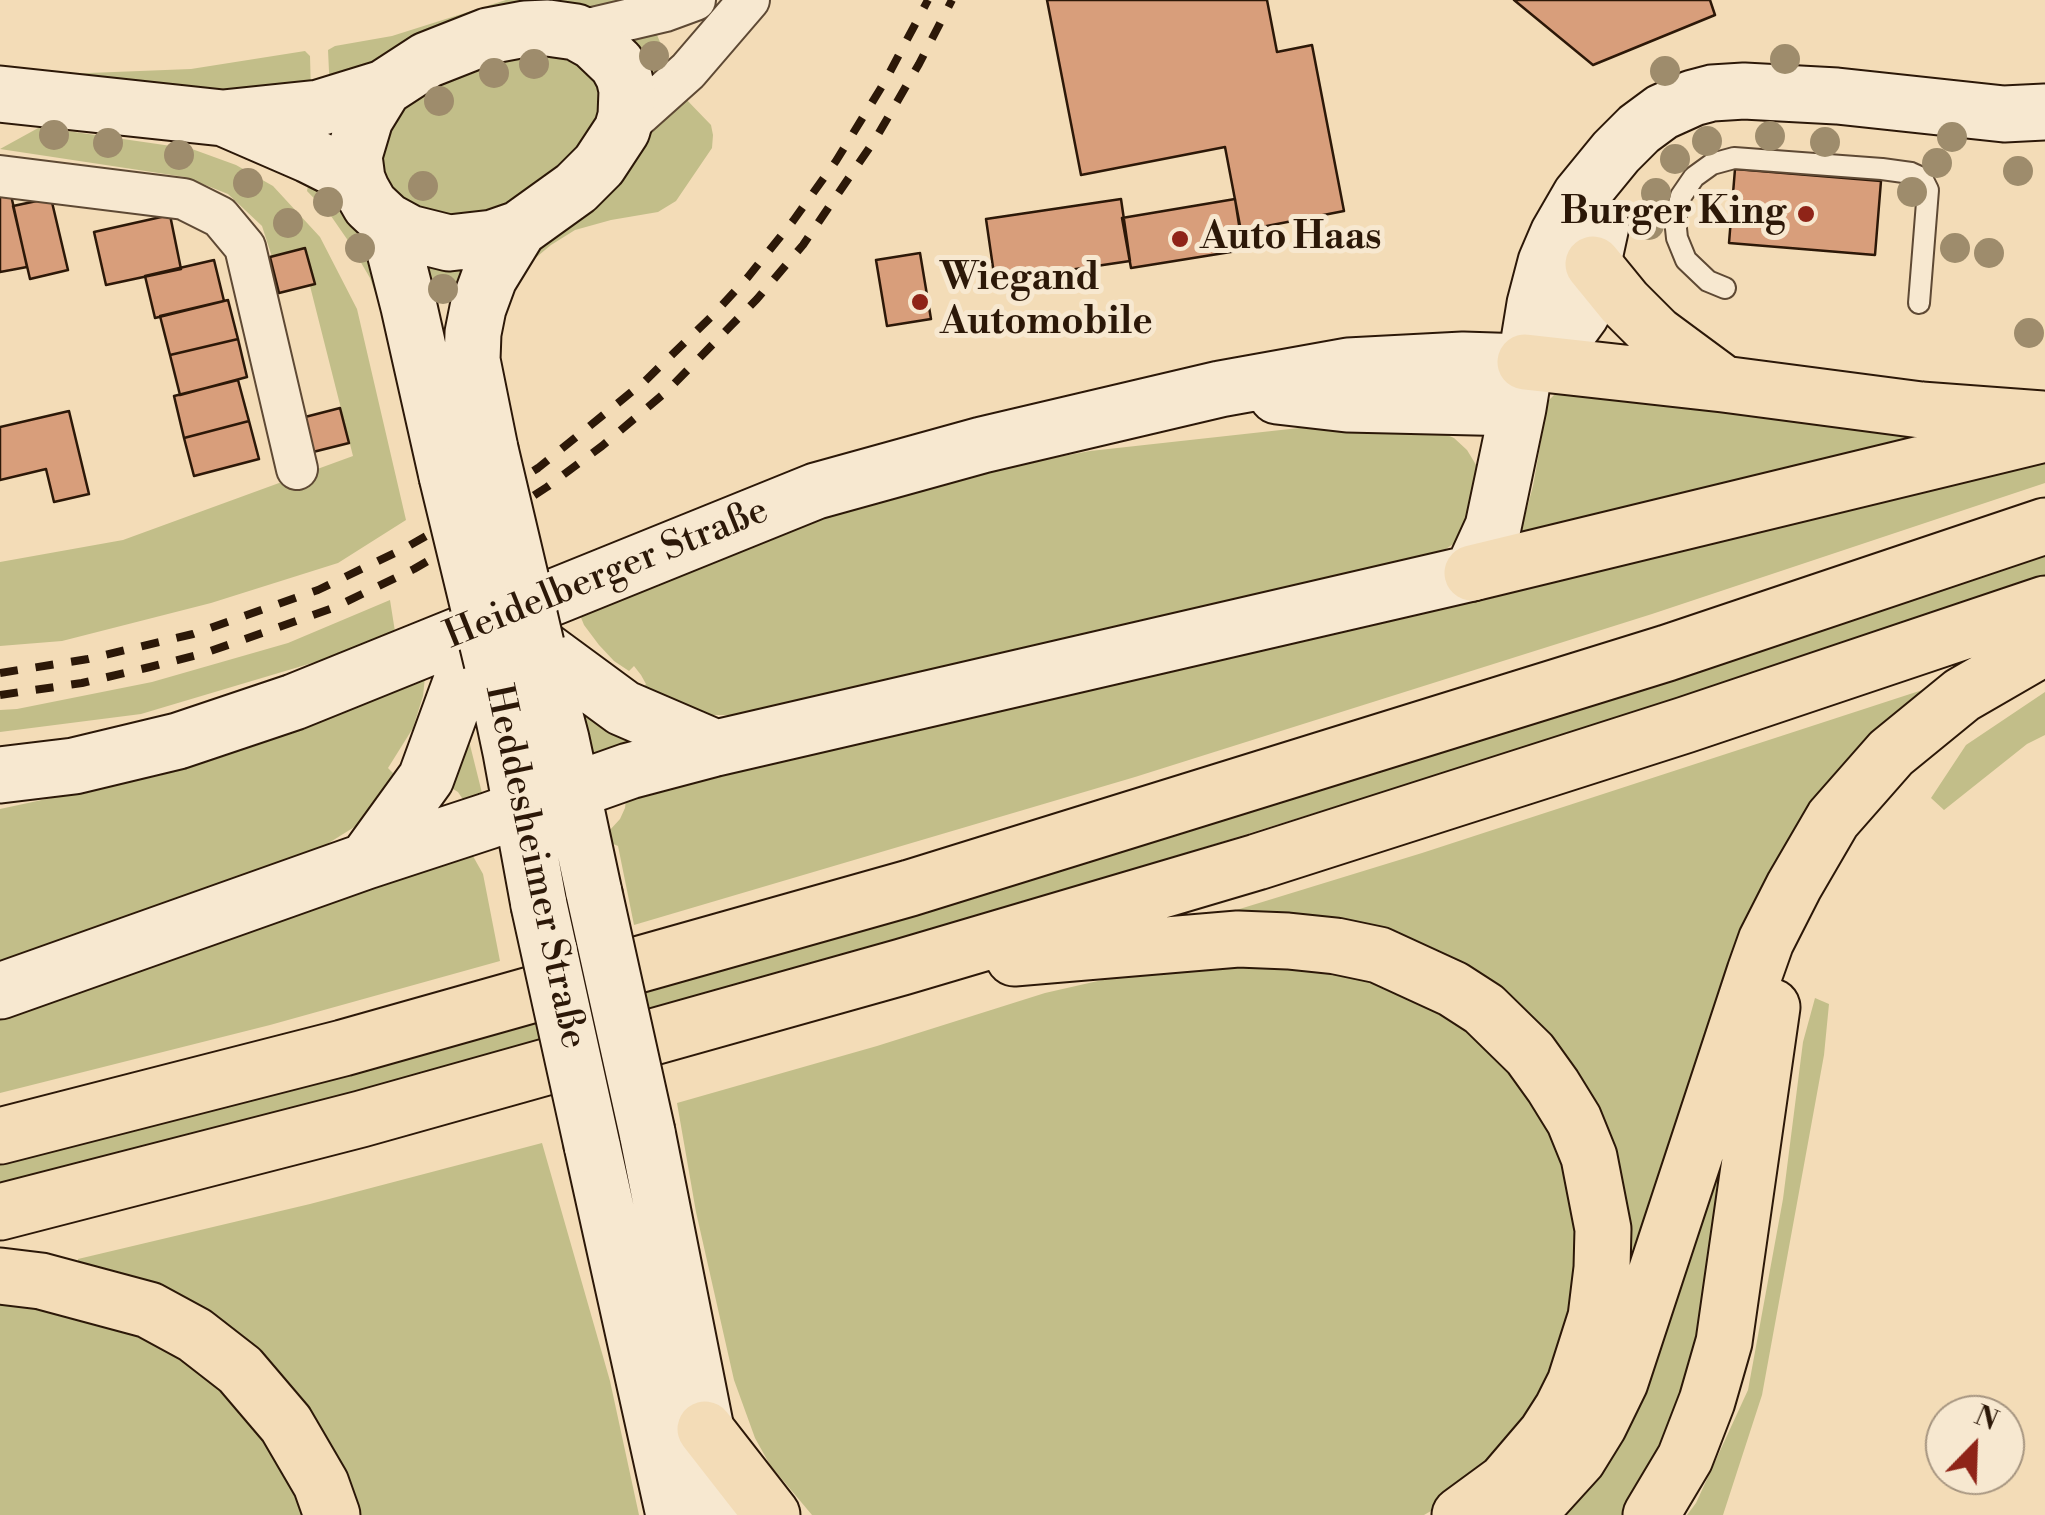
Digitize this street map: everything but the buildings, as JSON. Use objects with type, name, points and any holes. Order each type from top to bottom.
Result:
[{"type":"highway","points":[[1594,264],[1656,334],[1723,384]]},
{"type":"highway","points":[[1522,385],[1723,384],[1921,410],[2045,419]]},
{"type":"highway","points":[[1472,573],[2045,434]]},
{"type":"highway","points":[[0,1136],[343,1048],[910,888],[1668,653],[2045,526]]},
{"type":"highway","points":[[0,1212],[379,1114],[902,968],[1257,862],[1685,726],[2045,604]]},
{"type":"highway","points":[[1527,1515],[1578,1459],[1620,1382],[1766,942],[1833,819],[1892,753],[1962,695],[2045,646]]},
{"type":"highway","points":[[1651,1515],[1684,1458],[1707,1402],[1724,1342],[1768,1028],[1794,886]]},
{"type":"highway","points":[[902,968],[1238,939],[1288,941],[1379,955],[1453,989],[1504,1028],[1530,1054],[1574,1120],[1589,1157],[1603,1229],[1602,1268],[1592,1330],[1562,1409],[1546,1434],[1504,1482],[1460,1515]]},
{"type":"highway","points":[[0,1276],[41,1280],[149,1310],[195,1335],[240,1370],[286,1424],[321,1484],[332,1515]]},
{"type":"highway","points":[[705,1428],[772,1515]]},
{"type":"main road","points":[[0,94],[223,118],[319,108],[384,88],[428,60],[488,36],[548,28],[576,32],[604,51],[624,77],[627,104],[622,130],[599,166],[576,188],[520,229],[493,238],[448,242],[409,233],[372,200],[309,155],[223,118]]},
{"type":"main road","points":[[372,200],[354,156],[360,131],[384,88]]},
{"type":"main road","points":[[0,990],[628,771],[1472,573],[1493,527],[1546,262],[1580,196],[1639,129],[1662,112],[1693,98],[1744,91],[1838,96],[2004,114],[2045,112]]},
{"type":"main road","points":[[1522,385],[1582,313],[1616,152]]},
{"type":"main road","name":"Heddesheimer Straße","points":[[372,200],[469,462],[497,660]]},
{"type":"main road","name":"Heddesheimer Straße","points":[[520,229],[489,278],[473,333],[469,462],[478,610],[547,799],[594,893],[647,1132],[723,1515]]},
{"type":"main road","name":"Heidelberger Straße","points":[[0,776],[74,766],[178,741],[294,702],[816,491],[982,445],[1220,389],[1348,366],[1463,360],[1522,385]]},
{"type":"main road","points":[[366,860],[426,778],[497,660],[716,748]]},
{"type":"main road","name":"Heddesheimer Straße","points":[[547,799],[539,906],[674,1515]]},
{"type":"street","points":[[576,32],[695,0]]},
{"type":"street","points":[[622,130],[688,70],[749,0]]},
{"type":"street","points":[[0,176],[184,199],[220,217],[245,248],[297,469]]},
{"type":"lane","points":[[1725,288],[1708,281],[1686,260],[1677,238],[1675,218],[1681,196],[1694,177],[1712,164],[1734,158],[1882,169],[1922,178],[1928,190],[1919,304]]},
{"type":"shaded area","points":[[506,0],[644,0],[330,93],[328,50],[335,46],[392,36]]},
{"type":"shaded area","points":[[655,30],[671,69],[645,92],[620,39]]},
{"type":"shaded area","points":[[527,49],[578,59],[601,86],[599,130],[529,204],[438,226],[383,186],[377,150],[390,118],[430,83]]},
{"type":"shaded area","points":[[305,51],[310,56],[311,94],[274,101],[63,74],[191,69]]},
{"type":"shaded area","points":[[683,96],[711,125],[713,135],[712,148],[676,201],[658,212],[575,230],[527,265],[512,270],[603,184]]},
{"type":"shaded area","points":[[40,127],[192,149],[236,165],[273,186],[320,237],[357,309],[406,520],[338,563],[211,603],[62,641],[0,646],[0,562],[123,540],[353,456],[310,286],[315,284],[306,248],[272,257],[262,226],[228,194],[185,177],[0,149]]},
{"type":"shaded area","points":[[310,176],[345,207],[370,240],[392,301],[377,298],[349,242],[307,191]]},
{"type":"shaded area","points":[[418,260],[484,260],[464,298],[418,296]]},
{"type":"shaded area","points":[[1559,390],[1960,434],[1519,538],[1548,401]]},
{"type":"shaded area","points":[[1396,424],[1431,428],[1454,438],[1467,450],[1484,478],[1458,541],[1435,556],[747,715],[692,715],[638,695],[646,684],[641,675],[634,666],[629,671],[614,661],[599,645],[584,625],[576,605],[879,497],[984,471],[1090,451],[1299,428]]},
{"type":"shaded area","points":[[2045,455],[2045,483],[1652,614],[1135,777],[634,925],[618,846],[611,843],[609,831],[625,808],[627,791]]},
{"type":"shaded area","points":[[2045,553],[2045,578],[1608,722],[899,942],[0,1184],[0,1164],[396,1061],[664,986],[1598,704]]},
{"type":"shaded area","points":[[390,600],[396,638],[141,714],[0,732],[0,710],[152,682],[288,643]]},
{"type":"shaded area","points":[[425,677],[413,728],[388,768],[399,779],[356,826],[303,859],[0,968],[0,809],[130,781],[267,739]]},
{"type":"shaded area","points":[[1950,681],[1853,763],[1618,1333],[1527,1024],[1207,919],[1422,853]]},
{"type":"shaded area","points":[[2045,692],[2045,735],[2027,744],[1944,810],[1931,798],[1966,745]]},
{"type":"shaded area","points":[[580,709],[645,739],[595,758]]},
{"type":"shaded area","points":[[468,737],[484,801],[468,807],[458,792],[443,783]]},
{"type":"shaded area","points":[[469,849],[483,874],[500,961],[270,1025],[0,1093],[0,1012]]},
{"type":"shaded area","points":[[1218,960],[1319,964],[1419,996],[1500,1051],[1561,1142],[1585,1263],[1548,1398],[1466,1491],[1424,1515],[812,1515],[770,1465],[755,1438],[734,1380],[696,1212],[677,1103],[1045,993],[1133,973]]},
{"type":"shaded area","points":[[1815,998],[1829,1004],[1824,1055],[1762,1395],[1723,1515],[1687,1515],[1748,1390],[1783,1199],[1803,1042]]},
{"type":"shaded area","points":[[1741,1074],[1692,1394],[1629,1515],[1556,1515]]},
{"type":"shaded area","points":[[542,1143],[610,1381],[639,1515],[350,1515],[323,1448],[78,1266],[78,1259]]},
{"type":"shaded area","points":[[0,1294],[156,1334],[257,1419],[312,1515],[0,1515]]},
{"type":"railway","points":[[0,673],[88,659],[193,634],[318,590],[405,548],[538,468],[645,381],[748,277],[836,161],[928,0]]},
{"type":"railway","points":[[0,695],[82,683],[205,653],[333,608],[414,569],[547,487],[667,391],[757,299],[803,245],[876,138],[952,0]]},
{"type":"place","name":"Burger King","points":[[1806,214]]},
{"type":"place","name":"Auto Haas","points":[[1180,239]]},
{"type":"place","name":"Wiegand Automobile","points":[[920,302]]}]
